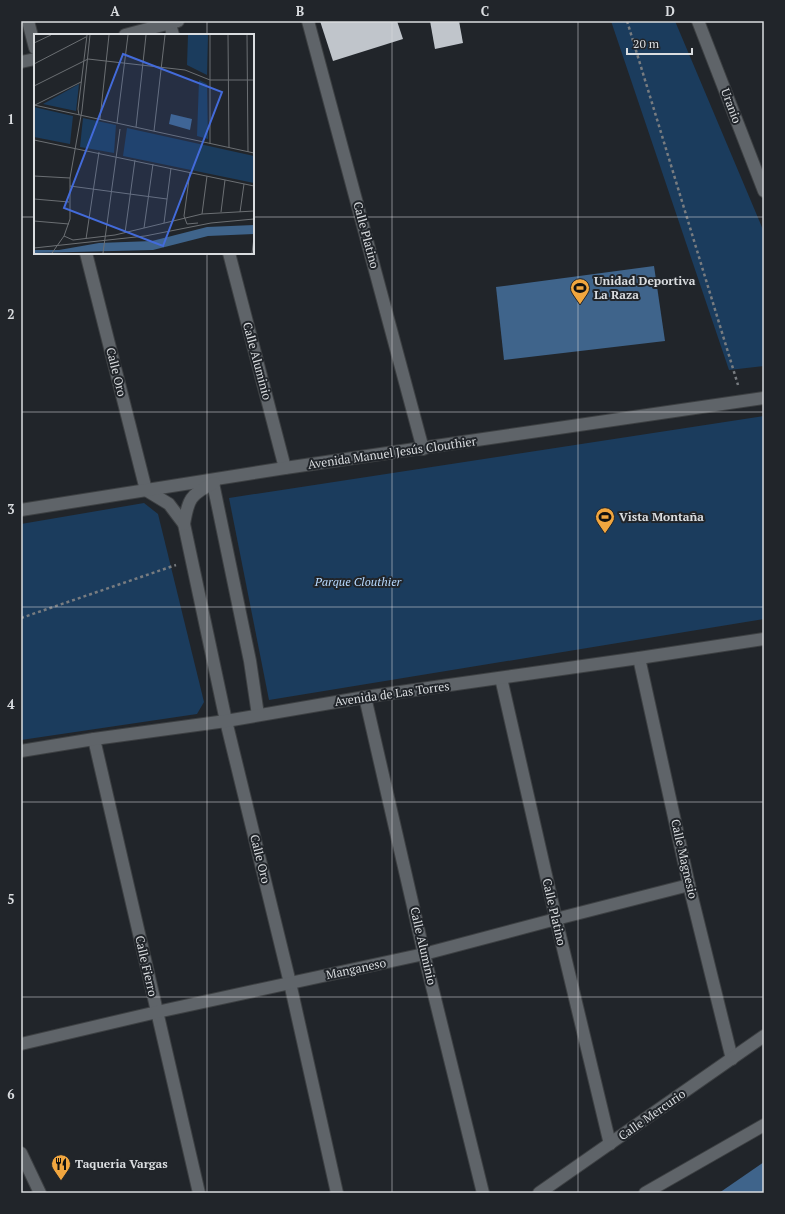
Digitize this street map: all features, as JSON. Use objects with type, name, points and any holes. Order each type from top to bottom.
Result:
[{"type":"street","points":[[28,21],[34,44]]},
{"type":"street","name":"Calle Platino","points":[[308,21],[423,449]]},
{"type":"street","name":"Uranio","points":[[698,21],[764,191]]},
{"type":"street","points":[[129,34],[172,22],[173,34]]},
{"type":"street","points":[[21,62],[34,59]]},
{"type":"street","name":"Calle Oro","points":[[86,254],[146,490]]},
{"type":"street","name":"Calle Aluminio","points":[[229,254],[285,468]]},
{"type":"street","name":"Avenida Manuel Jesús Clouthier","points":[[21,510],[285,468],[764,398]]},
{"type":"street","points":[[184,524],[187,507],[192,496],[202,489],[228,478]]},
{"type":"street","points":[[214,483],[250,661],[258,715]]},
{"type":"street","points":[[146,490],[169,504],[184,524]]},
{"type":"street","name":"Calle Oro","points":[[184,524],[226,721],[290,984],[337,1193]]},
{"type":"street","name":"Avenida de Las Torres","points":[[21,751],[764,639]]},
{"type":"street","name":"Calle Magnesio","points":[[639,658],[689,886],[732,1059]]},
{"type":"street","name":"Calle Platino","points":[[501,678],[556,919],[610,1144]]},
{"type":"street","name":"Calle Aluminio","points":[[365,698],[424,954],[483,1193]]},
{"type":"street","name":"Calle Fierro","points":[[94,739],[199,1193]]},
{"type":"street","name":"Manganeso","points":[[21,1044],[157,1012],[424,954],[689,886]]},
{"type":"street","name":"Calle Mercurio","points":[[539,1193],[764,1036]]},
{"type":"street","points":[[645,1193],[764,1125]]},
{"type":"street","points":[[22,1158],[40,1193]]},
{"type":"path","points":[[627,21],[743,401]]},
{"type":"path","points":[[21,618],[191,559]]},
{"type":"green space","points":[[611,21],[675,21],[764,232],[764,366],[729,370]]},
{"type":"green space","name":"Parque Clouthier","points":[[764,416],[764,619],[269,700],[229,498]]},
{"type":"green space","points":[[144,503],[158,514],[204,702],[197,714],[21,740],[21,524]]},
{"type":"shaded area","points":[[654,266],[665,341],[504,360],[496,287]]},
{"type":"shaded area","points":[[764,1162],[764,1193],[719,1193]]},
{"type":"building","points":[[320,21],[397,21],[403,39],[333,61]]},
{"type":"building","points":[[430,21],[459,21],[463,43],[435,49]]},
{"type":"place","name":"Unidad Deportiva La Raza","points":[[580,305]]},
{"type":"place","name":"Vista Montaña","points":[[605,534]]},
{"type":"place","name":"Taqueria Vargas","points":[[61,1181]]}]
